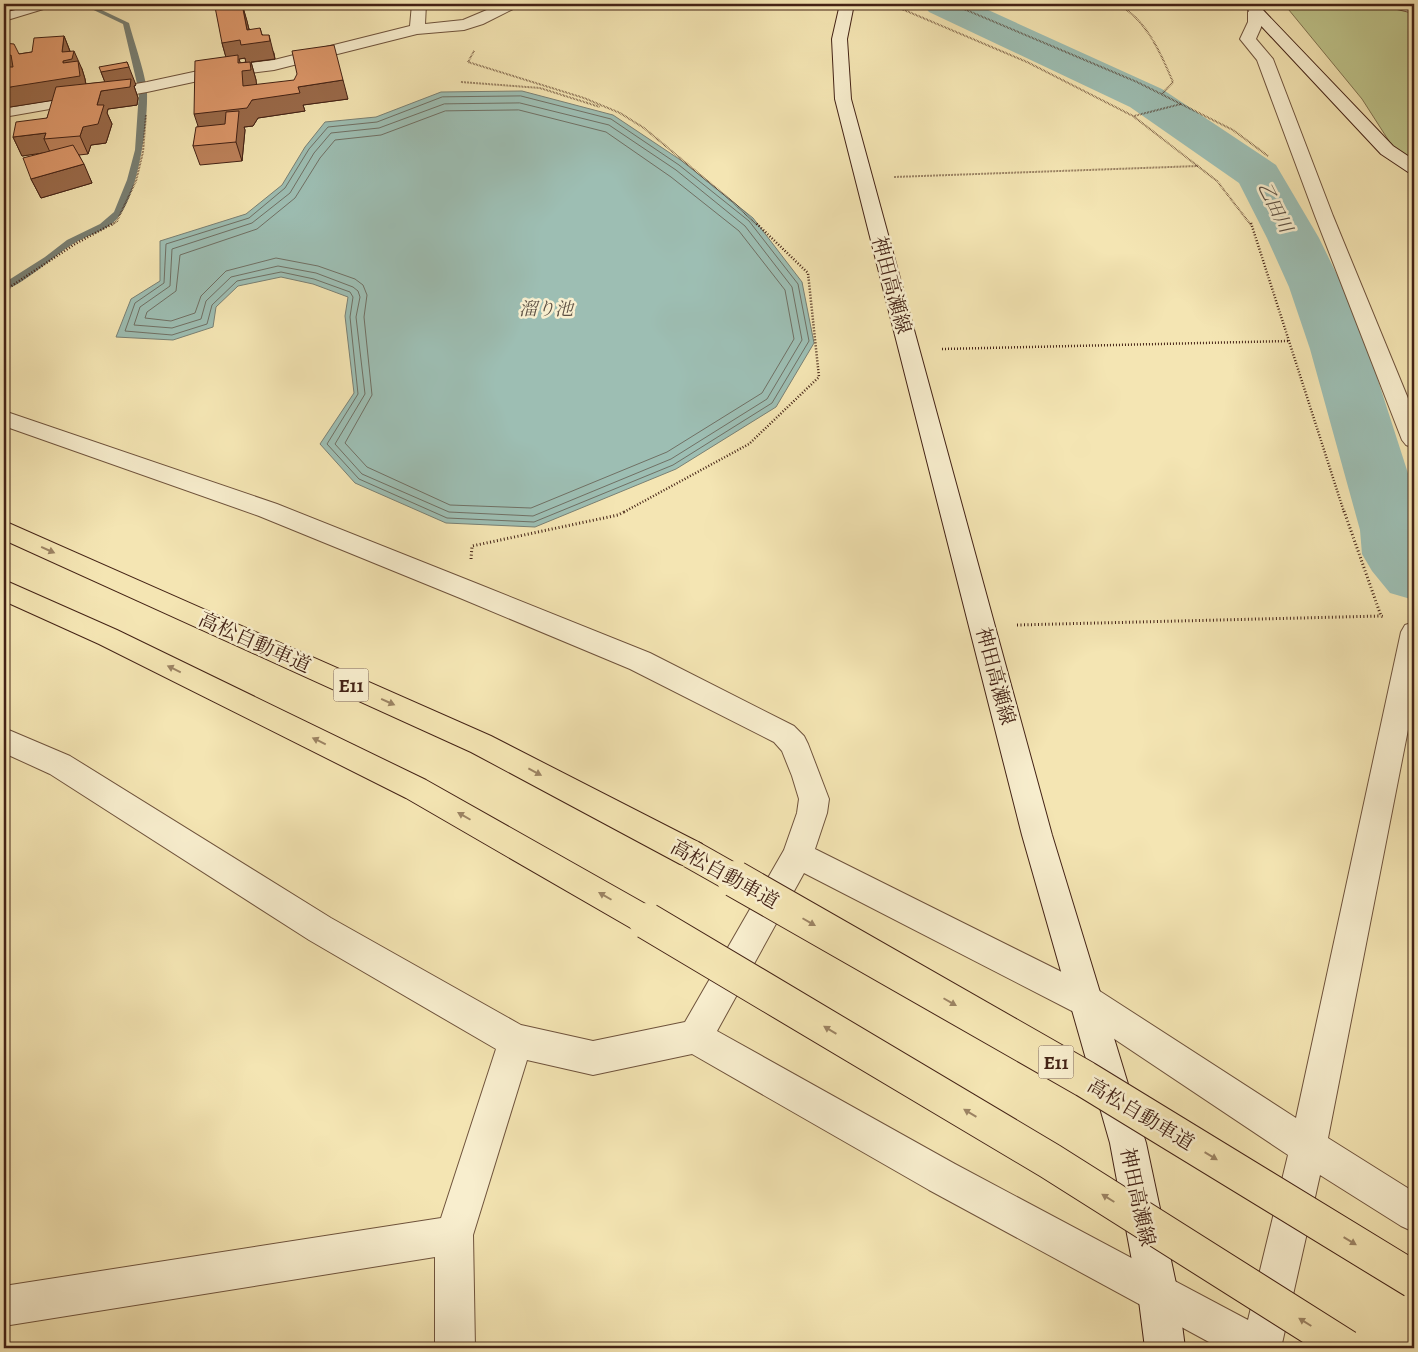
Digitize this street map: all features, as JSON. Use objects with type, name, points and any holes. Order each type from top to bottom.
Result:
[{"type":"highway","name":"高松自動車道","points":[[4,530],[481,744],[691,854],[1085,1079],[1414,1280]]},
{"type":"highway","points":[[4,590],[108,637],[416,789],[647,921],[1050,1160],[1346,1348]]},
{"type":"street","points":[[4,17],[45,4]]},
{"type":"street","points":[[417,29],[419,4]]},
{"type":"street","points":[[4,112],[141,89],[202,75],[274,65],[417,29],[464,25],[478,21],[512,4]]},
{"type":"street","name":"神田高瀬線","points":[[847,4],[841,20],[838,50],[843,98],[1037,835],[1128,1143],[1158,1294],[1165,1348]]},
{"type":"street","points":[[1254,8],[1388,150],[1414,168]]},
{"type":"street","points":[[1254,8],[1256,22],[1248,40],[1265,59],[1315,191],[1414,440]]},
{"type":"street","points":[[4,418],[268,510],[469,591],[640,661],[784,734],[794,744],[814,799],[812,813],[798,855],[696,1037]]},
{"type":"street","points":[[4,740],[60,765],[320,930],[516,1041],[594,1058],[696,1037],[942,1177],[1260,1348],[1308,1147],[1414,632]]},
{"type":"street","points":[[798,855],[1086,1001],[1308,1147],[1414,1213]]},
{"type":"street","points":[[455,1348],[454,1235],[516,1041]]},
{"type":"street","points":[[4,1306],[454,1235]]},
{"type":"lane","points":[[1394,4],[1414,9]]},
{"type":"path","points":[[890,4],[1027,62],[1133,116],[1216,182],[1251,224],[1340,500],[1382,616]]},
{"type":"path","points":[[952,4],[1138,82],[1233,130],[1315,191]]},
{"type":"path","points":[[1118,4],[1125,7],[1151,34],[1173,82],[1162,94]]},
{"type":"path","points":[[469,591],[472,546],[618,514],[749,444],[819,377],[808,273],[734,203],[644,128],[620,113],[568,92],[468,62],[484,35],[478,21]]},
{"type":"path","points":[[461,82],[540,88],[620,113]]},
{"type":"path","points":[[4,291],[75,244],[108,228],[117,221],[136,181],[143,152],[141,89]]},
{"type":"path","points":[[1133,116],[1181,104]]},
{"type":"path","points":[[864,179],[1198,166]]},
{"type":"path","points":[[909,349],[1289,341]]},
{"type":"path","points":[[982,626],[1382,616],[1414,632]]},
{"type":"green space","points":[[1284,4],[1414,4],[1414,180],[1362,99]]},
{"type":"water","name":"溜り池","points":[[522,91],[613,115],[682,161],[753,218],[802,282],[814,343],[776,407],[676,469],[535,527],[446,523],[355,483],[320,444],[354,393],[345,316],[348,297],[313,284],[281,277],[238,286],[216,307],[213,327],[173,340],[116,337],[131,299],[160,281],[160,241],[246,214],[282,185],[305,147],[325,122],[376,117],[441,92]]},
{"type":"building","points":[[242,4],[247,30],[260,28],[262,35],[269,35],[270,41],[241,45],[240,40],[222,43],[215,7]]},
{"type":"building","points":[[64,36],[62,52],[74,51],[72,59],[63,61],[63,63],[78,61],[80,76],[4,88],[4,73],[8,81],[5,67],[13,67],[11,55],[4,58],[4,43],[14,44],[19,54],[32,52],[34,38]]},
{"type":"building","points":[[334,45],[343,80],[298,87],[300,93],[252,100],[247,108],[194,114],[195,61],[238,55],[238,63],[250,62],[251,70],[242,71],[243,86],[294,80],[297,74],[292,51]]},
{"type":"building","points":[[127,62],[129,67],[101,72],[99,67]]},
{"type":"building","points":[[131,79],[130,87],[101,91],[97,105],[104,105],[98,124],[83,127],[80,136],[44,139],[46,133],[13,137],[16,122],[47,118],[56,87]]},
{"type":"building","points":[[239,111],[236,142],[193,146],[196,127],[225,124],[226,112]]},
{"type":"building","points":[[73,145],[84,164],[31,179],[23,158]]},
{"type":"waterway","points":[[4,287],[48,259],[70,242],[113,219],[118,212],[131,180],[139,150],[143,92],[126,23],[84,4]]},
{"type":"waterway","name":"乙田川","points":[[943,4],[1146,98],[1259,175],[1293,238],[1316,287],[1339,349],[1355,400],[1393,530],[1396,554],[1414,575]]}]
